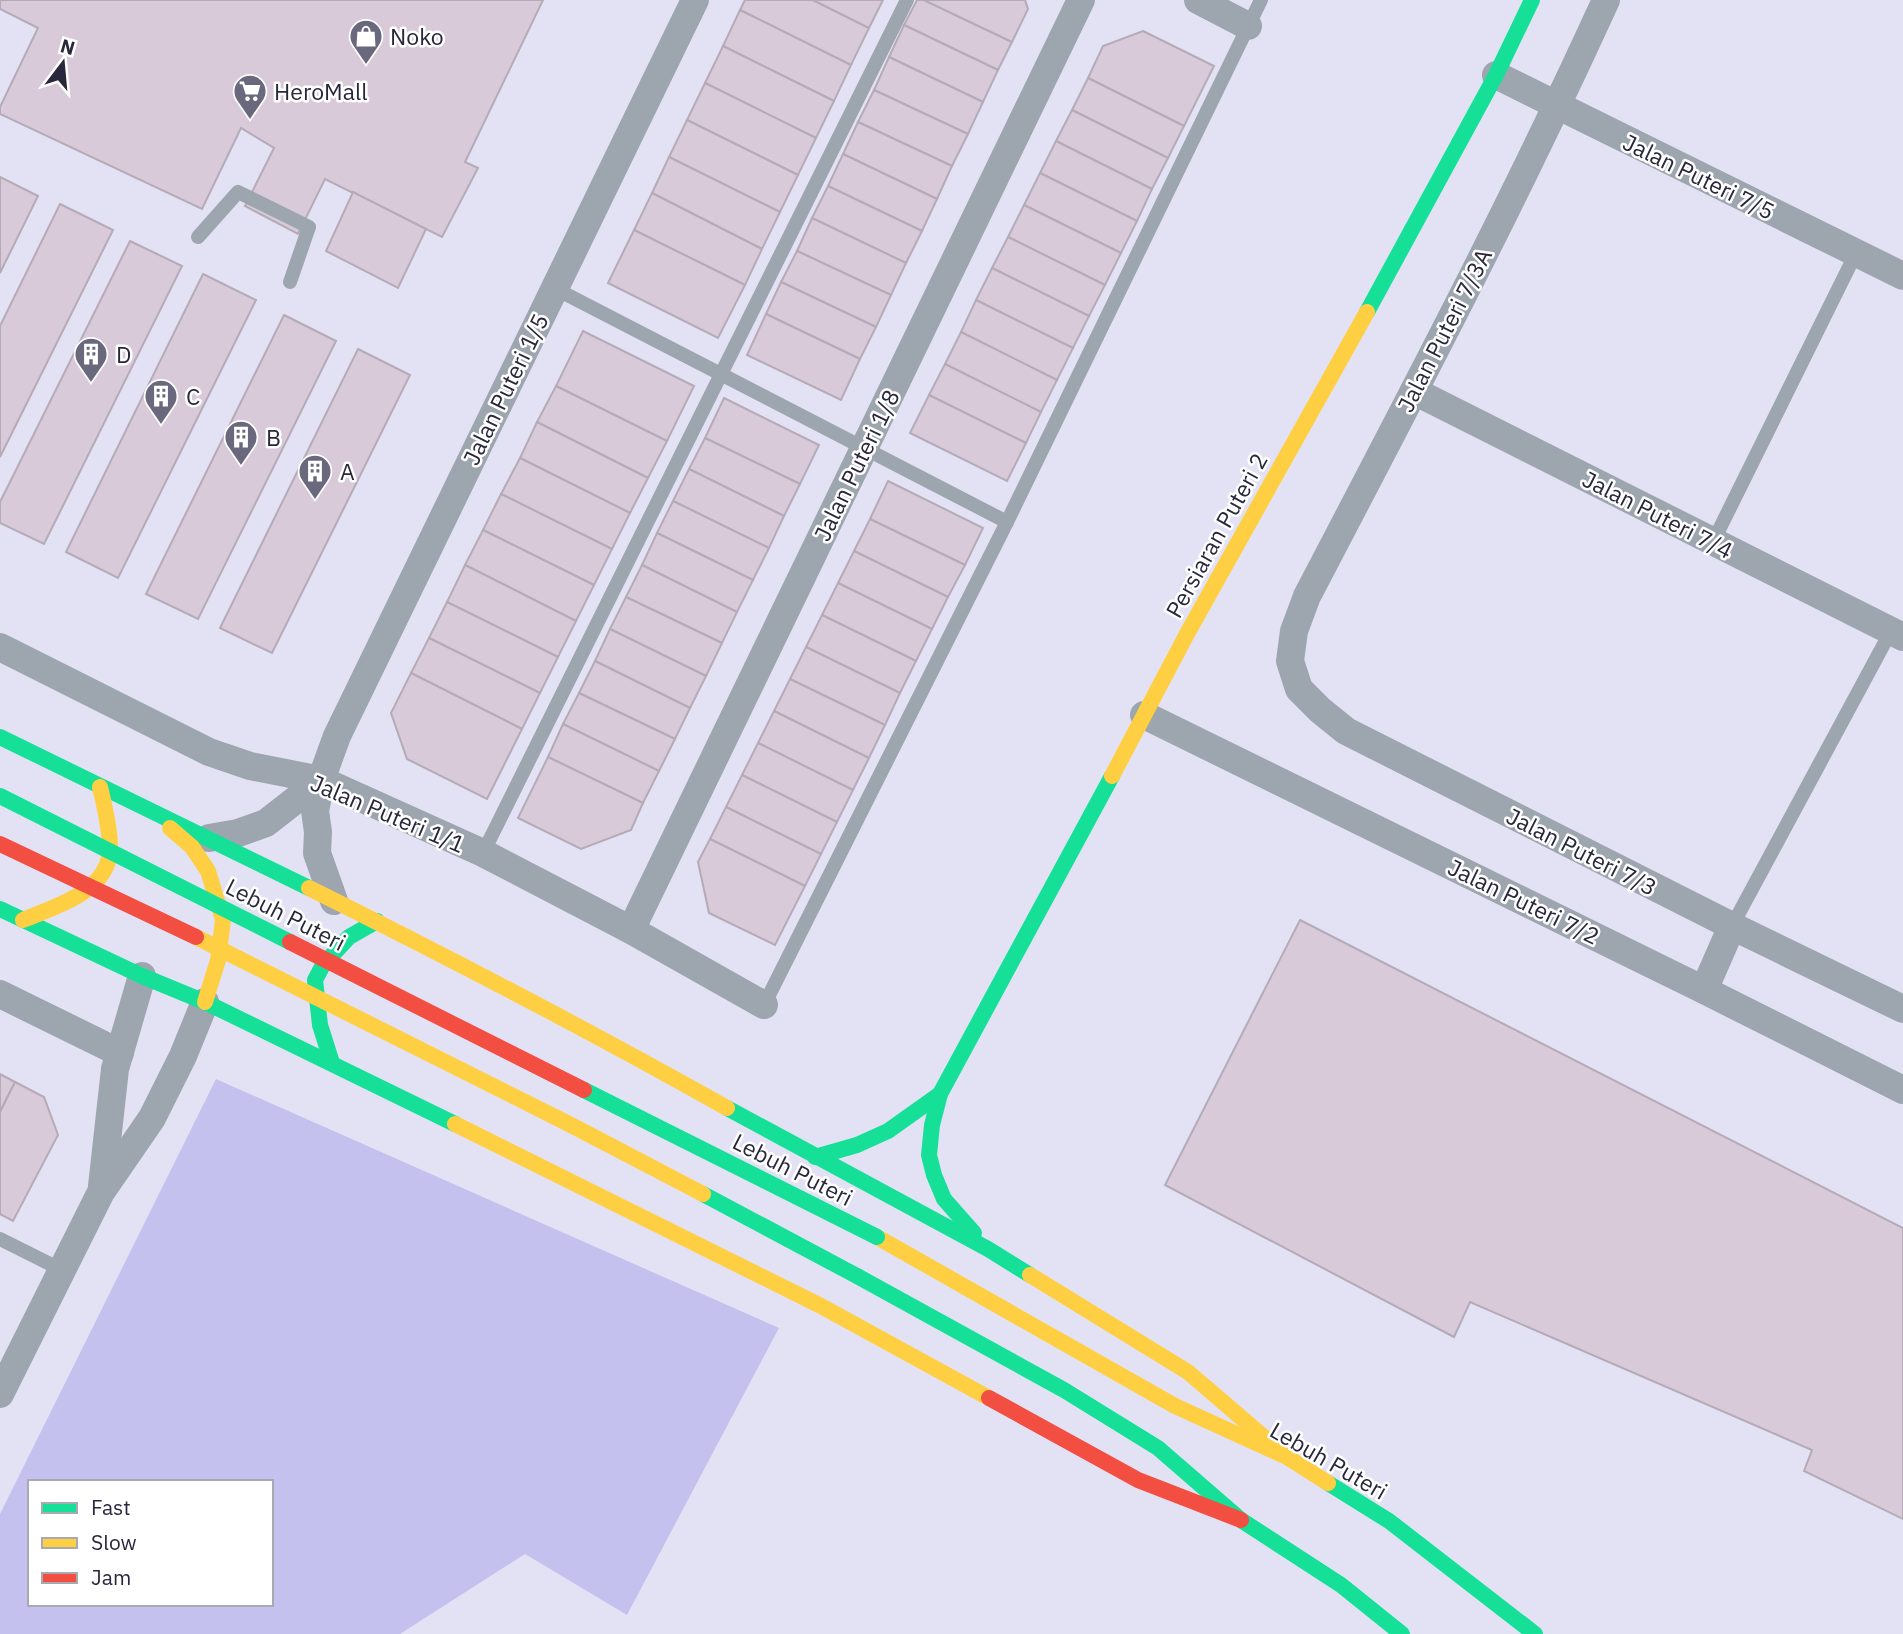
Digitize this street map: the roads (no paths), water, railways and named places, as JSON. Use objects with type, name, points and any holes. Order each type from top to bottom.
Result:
[{"type":"main road","name":"Persiaran Puteri 2","points":[[988,1249],[944,1199],[934,1175],[929,1155],[932,1125],[940,1094],[1188,632],[1496,75],[1532,0]]},
{"type":"main road","points":[[0,737],[377,921],[607,1041],[815,1157],[988,1249],[1188,1371],[1287,1457]]},
{"type":"main road","points":[[23,920],[79,894],[100,876],[110,856],[100,787]]},
{"type":"main road","name":"Lebuh Puteri","points":[[0,796],[877,1237],[1175,1406],[1287,1457],[1390,1521],[1535,1634]]},
{"type":"main road","points":[[152,813],[192,846],[208,871],[223,920],[218,960],[205,1002]]},
{"type":"main road","points":[[0,844],[224,950],[571,1125],[857,1276],[1064,1390],[1158,1448],[1241,1520],[1341,1585],[1402,1634]]},
{"type":"main road","points":[[0,909],[332,1063],[821,1306],[1138,1480],[1241,1520]]},
{"type":"main road","points":[[332,1063],[320,1025],[315,980],[323,965],[349,937],[377,921]]},
{"type":"main road","name":"Persiaran Puteri 2","points":[[815,1157],[857,1145],[888,1131],[940,1094]]},
{"type":"street","name":"Jalan Puteri 1/5","points":[[334,901],[317,853],[315,811],[321,780],[337,736],[695,0]]},
{"type":"street","name":"Jalan Puteri 1/8","points":[[631,930],[1081,0]]},
{"type":"street","points":[[1198,0],[1248,26]]},
{"type":"street","name":"Jalan Puteri 7/3A","points":[[1290,661],[1294,631],[1307,596],[1558,106],[1606,0]]},
{"type":"street","name":"Jalan Puteri 7/5","points":[[1496,75],[1903,276]]},
{"type":"street","name":"Jalan Puteri 7/4","points":[[1414,391],[1897,634]]},
{"type":"street","name":"Jalan Puteri 1/1","points":[[0,647],[209,752],[250,766],[321,780],[483,853],[631,930],[764,1004]]},
{"type":"street","name":"Jalan Puteri 7/3","points":[[1290,661],[1299,689],[1346,732],[1903,1009]]},
{"type":"street","name":"Jalan Puteri 7/2","points":[[1144,715],[1903,1090]]},
{"type":"street","points":[[209,838],[238,834],[266,823],[321,780]]},
{"type":"street","points":[[1704,990],[1732,926]]},
{"type":"street","points":[[101,1192],[116,1069],[142,976]]},
{"type":"street","points":[[0,994],[120,1053]]},
{"type":"street","points":[[0,1394],[101,1192],[152,1118],[183,1056],[205,1002]]},
{"type":"lane","points":[[483,853],[907,0]]},
{"type":"lane","points":[[764,1004],[1007,522],[1261,0]]},
{"type":"lane","points":[[198,237],[238,192],[309,226],[290,282]]},
{"type":"lane","points":[[1713,542],[1856,253]]},
{"type":"lane","points":[[554,288],[1007,522]]},
{"type":"lane","points":[[1732,926],[1897,634]]},
{"type":"lane","points":[[0,1239],[62,1270]]},
{"type":"place","name":"Noko","points":[[366,66]]},
{"type":"place","name":"HeroMall","points":[[250,121]]},
{"type":"place","name":"D","points":[[91,384]]},
{"type":"place","name":"C","points":[[161,426]]},
{"type":"place","name":"B","points":[[241,467]]},
{"type":"place","name":"A","points":[[315,501]]}]
